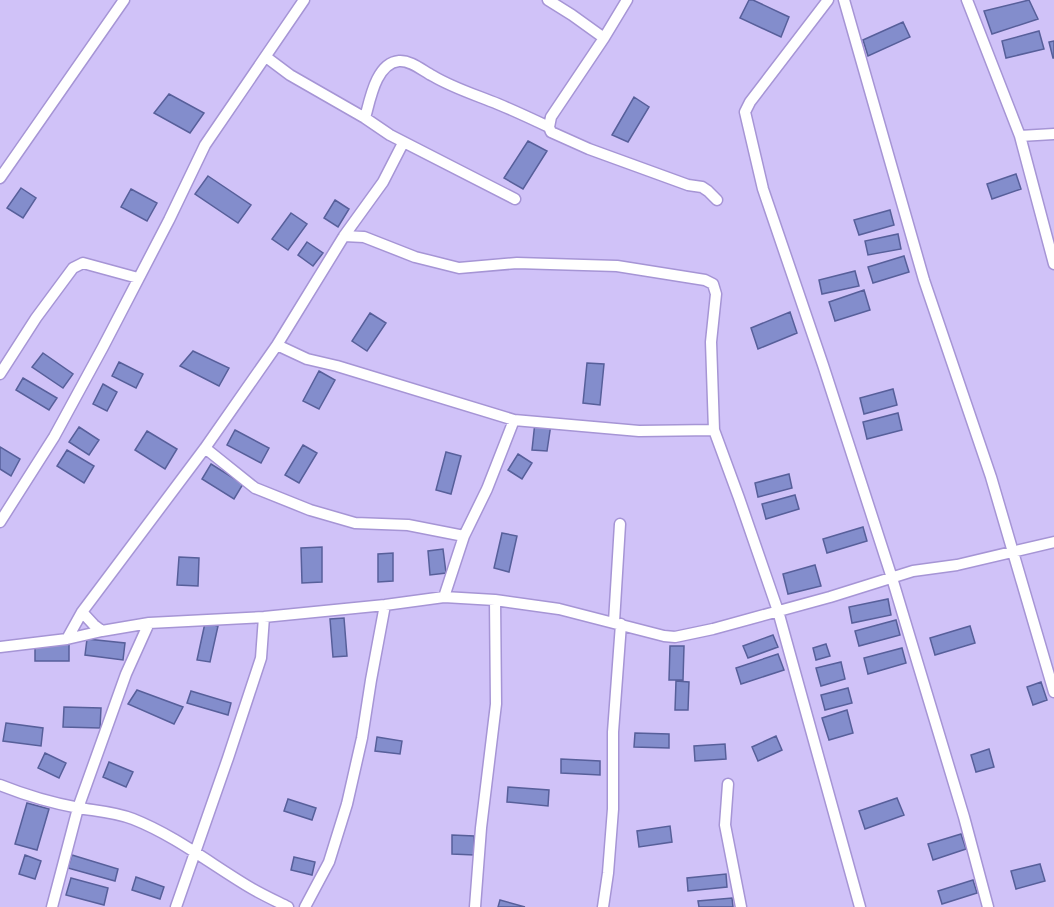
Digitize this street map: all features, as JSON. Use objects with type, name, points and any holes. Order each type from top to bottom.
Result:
[{"type":"street","points":[[0,178],[124,0]]},
{"type":"street","points":[[0,522],[54,437],[103,347],[205,145],[304,0]]},
{"type":"street","points":[[548,0],[604,38]]},
{"type":"street","points":[[627,0],[551,117],[549,126],[551,132],[589,149],[688,185],[702,187],[717,200]]},
{"type":"street","points":[[828,0],[750,102],[746,112],[763,189],[892,578],[964,817],[988,907]]},
{"type":"street","points":[[844,0],[924,280],[991,477],[1054,692]]},
{"type":"street","points":[[967,0],[1020,136],[1054,264]]},
{"type":"street","points":[[266,57],[290,75],[404,143],[515,199]]},
{"type":"street","points":[[365,118],[380,74],[389,65],[399,61],[409,62],[438,79],[549,126]]},
{"type":"street","points":[[1020,136],[1054,134]]},
{"type":"street","points":[[67,639],[82,612],[205,447],[277,345],[344,236],[382,182],[404,143]]},
{"type":"street","points":[[355,222],[364,237]]},
{"type":"street","points":[[344,236],[364,237],[415,256],[459,268],[517,263],[617,266],[705,280],[713,284],[716,294],[711,342],[714,430],[778,611],[860,907]]},
{"type":"street","points":[[0,374],[36,318],[74,268],[83,263],[138,278]]},
{"type":"street","points":[[277,345],[307,359],[514,420],[639,431],[714,430]]},
{"type":"street","points":[[444,597],[464,536],[487,489],[514,420]]},
{"type":"street","points":[[205,447],[255,488],[310,510],[355,523],[408,525],[464,536]]},
{"type":"street","points":[[603,907],[613,808],[613,732],[620,524]]},
{"type":"street","points":[[0,647],[67,639],[149,623],[264,617],[444,597],[495,600],[559,609],[675,637],[778,611],[913,571],[957,565],[1054,542]]},
{"type":"street","points":[[475,907],[481,828],[496,704],[495,600]]},
{"type":"street","points":[[305,907],[329,862],[347,804],[362,738],[385,605]]},
{"type":"street","points":[[82,612],[102,631]]},
{"type":"street","points":[[176,907],[261,658],[264,617]]},
{"type":"street","points":[[52,907],[78,808],[126,674],[149,623]]},
{"type":"street","points":[[0,784],[23,794],[130,818],[194,851],[252,889],[288,907]]},
{"type":"street","points":[[728,784],[725,825],[741,907]]},
{"type":"building","points":[[749,0],[789,17],[781,37],[740,18]]},
{"type":"building","points":[[1029,0],[1038,19],[992,34],[984,11]]},
{"type":"building","points":[[903,22],[910,37],[868,56],[863,40]]},
{"type":"building","points":[[1039,31],[1044,49],[1006,58],[1002,41]]},
{"type":"building","points":[[1054,41],[1054,58],[1053,58],[1049,42]]},
{"type":"building","points":[[169,94],[204,113],[190,133],[154,113]]},
{"type":"building","points":[[634,97],[649,107],[628,142],[612,135]]},
{"type":"building","points":[[528,141],[547,151],[523,189],[504,178]]},
{"type":"building","points":[[1016,174],[1021,189],[992,199],[987,184]]},
{"type":"building","points":[[208,176],[251,205],[238,223],[195,194]]},
{"type":"building","points":[[21,188],[36,198],[23,218],[7,208]]},
{"type":"building","points":[[131,189],[157,203],[147,221],[121,207]]},
{"type":"building","points":[[335,200],[349,209],[338,227],[324,218]]},
{"type":"building","points":[[890,210],[894,225],[859,235],[854,220]]},
{"type":"building","points":[[291,213],[307,224],[288,250],[272,239]]},
{"type":"building","points":[[898,234],[901,249],[868,255],[865,241]]},
{"type":"building","points":[[307,242],[323,253],[313,266],[298,255]]},
{"type":"building","points":[[904,256],[909,272],[873,283],[868,267]]},
{"type":"building","points":[[855,271],[859,286],[822,294],[819,280]]},
{"type":"building","points":[[864,290],[870,310],[835,321],[829,302]]},
{"type":"building","points":[[790,312],[797,333],[758,349],[751,328]]},
{"type":"building","points":[[370,313],[386,323],[367,351],[352,341]]},
{"type":"building","points":[[193,351],[229,368],[219,386],[180,366]]},
{"type":"building","points":[[43,353],[73,374],[63,388],[32,367]]},
{"type":"building","points":[[119,362],[143,374],[136,388],[112,376]]},
{"type":"building","points":[[587,363],[604,364],[600,405],[583,403]]},
{"type":"building","points":[[319,371],[335,380],[319,409],[303,401]]},
{"type":"building","points":[[23,378],[57,398],[49,410],[16,390]]},
{"type":"building","points":[[103,384],[117,392],[107,411],[93,404]]},
{"type":"building","points":[[893,389],[897,405],[864,414],[860,398]]},
{"type":"building","points":[[898,413],[902,430],[867,439],[863,422]]},
{"type":"building","points":[[535,422],[551,424],[547,451],[532,450]]},
{"type":"building","points":[[79,427],[99,440],[89,455],[69,442]]},
{"type":"building","points":[[235,430],[269,448],[261,463],[227,445]]},
{"type":"building","points":[[147,431],[177,449],[165,469],[135,450]]},
{"type":"building","points":[[303,445],[317,453],[299,483],[285,475]]},
{"type":"building","points":[[0,447],[20,459],[11,476],[0,469]]},
{"type":"building","points":[[67,450],[94,466],[84,483],[57,466]]},
{"type":"building","points":[[446,452],[461,456],[451,494],[436,490]]},
{"type":"building","points":[[518,454],[532,463],[522,479],[508,470]]},
{"type":"building","points":[[211,464],[243,484],[234,499],[202,479]]},
{"type":"building","points":[[789,474],[792,488],[758,497],[755,483]]},
{"type":"building","points":[[795,495],[799,509],[766,519],[762,504]]},
{"type":"building","points":[[863,527],[867,541],[827,553],[823,539]]},
{"type":"building","points":[[502,533],[517,536],[509,572],[494,568]]},
{"type":"building","points":[[322,547],[322,582],[302,583],[301,548]]},
{"type":"building","points":[[443,549],[446,573],[430,575],[428,551]]},
{"type":"building","points":[[393,553],[393,581],[378,582],[378,554]]},
{"type":"building","points":[[179,557],[199,558],[198,586],[177,585]]},
{"type":"building","points":[[815,565],[821,586],[788,594],[783,574]]},
{"type":"building","points":[[888,599],[891,615],[852,623],[849,607]]},
{"type":"building","points":[[344,618],[347,656],[333,657],[330,619]]},
{"type":"building","points":[[896,620],[900,635],[859,646],[855,631]]},
{"type":"building","points":[[205,623],[218,626],[210,662],[197,660]]},
{"type":"building","points":[[970,626],[975,643],[935,655],[930,638]]},
{"type":"building","points":[[773,635],[778,647],[748,658],[743,646]]},
{"type":"building","points":[[87,639],[125,643],[123,660],[85,655]]},
{"type":"building","points":[[35,644],[69,644],[69,661],[35,661]]},
{"type":"building","points":[[826,644],[830,656],[816,660],[813,648]]},
{"type":"building","points":[[670,646],[684,646],[683,680],[669,680]]},
{"type":"building","points":[[902,648],[906,663],[868,674],[864,658]]},
{"type":"building","points":[[778,654],[784,670],[741,684],[736,668]]},
{"type":"building","points":[[841,662],[845,679],[821,686],[816,668]]},
{"type":"building","points":[[676,681],[689,682],[688,710],[675,710]]},
{"type":"building","points":[[1041,682],[1047,700],[1033,705],[1027,687]]},
{"type":"building","points":[[848,688],[852,703],[825,710],[821,695]]},
{"type":"building","points":[[137,690],[183,707],[174,724],[128,704]]},
{"type":"building","points":[[191,691],[231,703],[228,715],[187,703]]},
{"type":"building","points":[[64,707],[101,708],[100,728],[63,727]]},
{"type":"building","points":[[847,710],[853,733],[829,740],[822,718]]},
{"type":"building","points":[[6,723],[43,728],[41,746],[3,741]]},
{"type":"building","points":[[635,733],[669,734],[669,748],[634,747]]},
{"type":"building","points":[[776,736],[782,750],[758,761],[752,747]]},
{"type":"building","points":[[377,737],[402,741],[400,754],[375,751]]},
{"type":"building","points":[[725,744],[726,759],[695,761],[694,746]]},
{"type":"building","points":[[989,749],[994,767],[976,772],[971,755]]},
{"type":"building","points":[[45,753],[66,763],[59,778],[38,768]]},
{"type":"building","points":[[561,759],[600,761],[600,775],[561,773]]},
{"type":"building","points":[[109,762],[133,772],[126,787],[103,777]]},
{"type":"building","points":[[508,787],[549,790],[548,806],[507,802]]},
{"type":"building","points":[[897,798],[904,815],[865,829],[859,811]]},
{"type":"building","points":[[288,799],[316,808],[312,820],[284,811]]},
{"type":"building","points":[[27,803],[49,809],[37,850],[15,844]]},
{"type":"building","points":[[670,826],[672,842],[639,847],[637,831]]},
{"type":"building","points":[[961,834],[966,849],[933,860],[928,844]]},
{"type":"building","points":[[452,835],[474,836],[474,855],[452,854]]},
{"type":"building","points":[[25,855],[41,861],[35,879],[19,874]]},
{"type":"building","points":[[72,855],[118,869],[115,881],[68,868]]},
{"type":"building","points":[[294,857],[315,862],[312,875],[291,870]]},
{"type":"building","points":[[1040,864],[1045,881],[1016,889],[1011,871]]},
{"type":"building","points":[[726,874],[727,887],[688,891],[687,878]]},
{"type":"building","points":[[136,877],[164,887],[160,899],[132,890]]},
{"type":"building","points":[[71,878],[108,888],[104,905],[66,895]]},
{"type":"building","points":[[973,880],[977,893],[942,904],[938,891]]},
{"type":"building","points":[[732,898],[733,907],[699,907],[698,901]]},
{"type":"building","points":[[500,900],[525,907],[498,907]]}]
